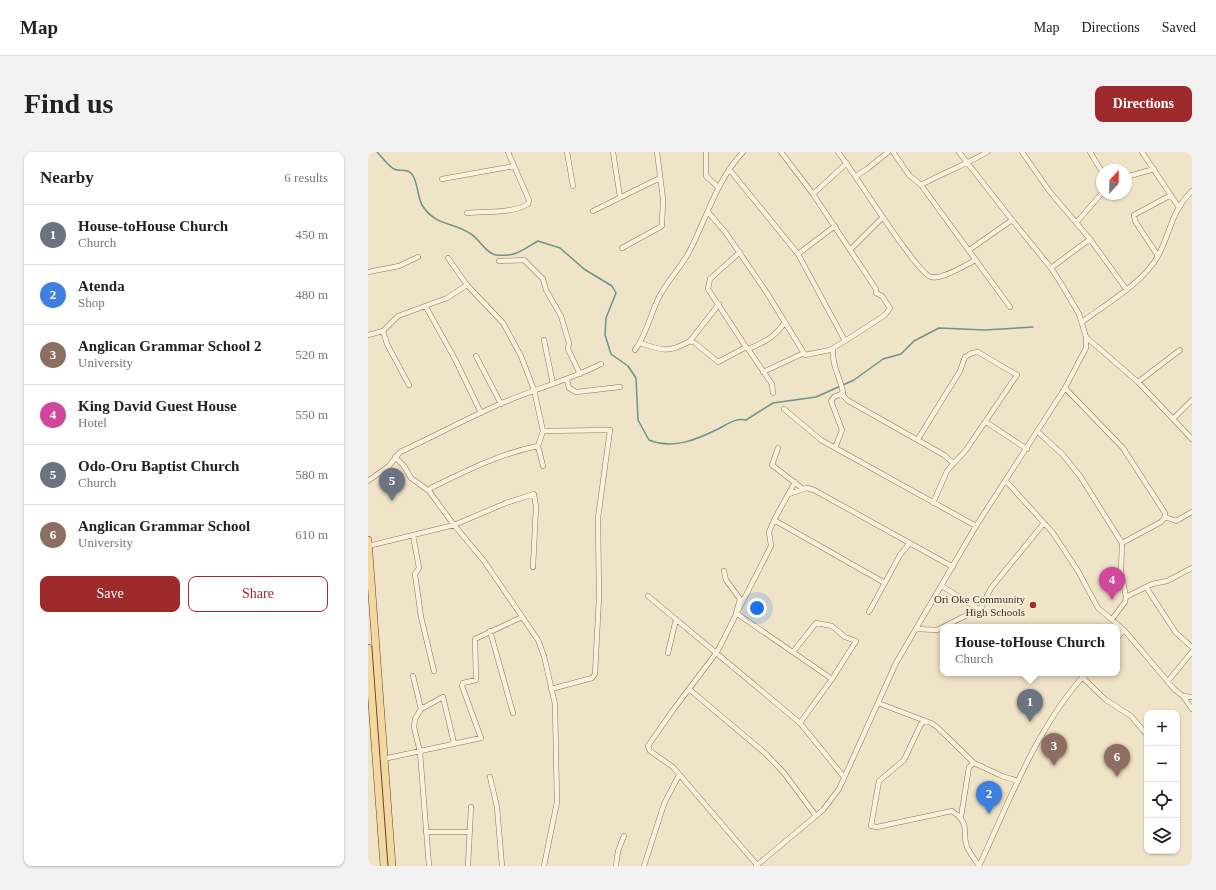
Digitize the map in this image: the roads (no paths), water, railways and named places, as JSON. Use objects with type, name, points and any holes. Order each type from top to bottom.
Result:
[{"type":"main road","points":[[368,540],[392,866]]},
{"type":"main road","points":[[368,648],[369,681],[384,866]]},
{"type":"street","points":[[467,213],[510,210],[522,208],[528,204],[529,200],[508,152]]},
{"type":"street","points":[[568,152],[573,186]]},
{"type":"street","points":[[613,152],[620,197]]},
{"type":"street","points":[[622,248],[662,226],[663,199],[657,152]]},
{"type":"street","points":[[706,152],[707,179],[718,187]]},
{"type":"street","points":[[635,350],[640,343],[659,298],[688,254],[718,187],[743,152]]},
{"type":"street","points":[[708,212],[740,252],[805,355],[816,354],[833,349],[885,315],[890,308],[882,296],[876,293],[876,289],[813,194],[781,152]]},
{"type":"street","points":[[838,152],[856,176],[882,217],[928,276],[937,277],[976,260]]},
{"type":"street","points":[[856,176],[888,152]]},
{"type":"street","points":[[893,152],[910,175],[920,185],[1010,307]]},
{"type":"street","points":[[795,482],[769,532],[771,546],[736,612],[717,652],[648,746],[650,751],[673,767],[756,865],[823,810],[839,789],[896,663],[976,526],[1065,388],[1086,348],[1086,337],[1082,322],[1051,268],[959,152]]},
{"type":"street","points":[[920,185],[951,169],[968,163],[986,152]]},
{"type":"street","points":[[1022,152],[1050,192],[1090,239],[1126,289]]},
{"type":"street","points":[[1090,152],[1097,164]]},
{"type":"street","points":[[1142,152],[1178,206]]},
{"type":"street","points":[[813,194],[847,163]]},
{"type":"street","points":[[442,179],[514,166]]},
{"type":"street","points":[[1132,175],[1154,169]]},
{"type":"street","points":[[729,170],[798,254],[845,340]]},
{"type":"street","points":[[593,211],[660,178]]},
{"type":"street","points":[[1082,322],[1126,289],[1151,267],[1158,256],[1178,206],[1191,193]]},
{"type":"street","points":[[1158,256],[1135,221],[1134,215],[1171,195]]},
{"type":"street","points":[[1076,223],[1096,200]]},
{"type":"street","points":[[850,250],[882,217]]},
{"type":"street","points":[[969,250],[1012,220]]},
{"type":"street","points":[[798,254],[834,226]]},
{"type":"street","points":[[1051,268],[1090,239]]},
{"type":"street","points":[[740,252],[710,279],[708,289],[772,384],[773,393]]},
{"type":"street","points":[[368,272],[399,266],[418,257]]},
{"type":"street","points":[[448,258],[467,285],[503,323],[521,356],[534,390],[543,431],[538,446],[543,466]]},
{"type":"street","points":[[499,261],[524,260],[542,279],[546,290],[561,316],[569,343],[568,348],[580,374]]},
{"type":"street","points":[[368,335],[383,331],[398,316],[426,307],[447,298],[467,285]]},
{"type":"street","points":[[640,343],[668,350],[678,349],[690,341],[719,304]]},
{"type":"street","points":[[426,307],[456,361],[481,413]]},
{"type":"street","points":[[690,341],[695,343],[718,362],[773,337],[785,322]]},
{"type":"street","points":[[383,331],[387,344],[409,385]]},
{"type":"street","points":[[1086,337],[1138,382],[1192,439]]},
{"type":"street","points":[[544,340],[553,384]]},
{"type":"street","points":[[833,349],[832,356],[841,381],[842,394],[847,400],[918,439],[944,455],[953,463]]},
{"type":"street","points":[[1138,382],[1180,350]]},
{"type":"street","points":[[918,439],[960,370],[964,357],[978,352],[1017,375],[966,450],[953,463],[933,503]]},
{"type":"street","points":[[764,372],[804,353]]},
{"type":"street","points":[[476,356],[501,404]]},
{"type":"street","points":[[368,481],[389,466],[395,456],[400,452],[501,404],[534,390],[567,380],[601,364]]},
{"type":"street","points":[[567,380],[569,388],[576,392],[620,388]]},
{"type":"street","points":[[1065,388],[1123,448],[1165,512],[1165,517],[1161,522],[1122,543]]},
{"type":"street","points":[[835,448],[842,430],[831,401],[834,397],[842,394]]},
{"type":"street","points":[[1173,420],[1192,400]]},
{"type":"street","points":[[784,409],[821,440],[976,526]]},
{"type":"street","points":[[986,422],[1027,449]]},
{"type":"street","points":[[543,431],[610,430],[598,518],[600,597],[595,674],[592,678],[551,689]]},
{"type":"street","points":[[1037,431],[1063,455],[1080,476],[1122,543],[1121,571],[1126,597],[1125,602],[1112,619]]},
{"type":"street","points":[[429,492],[432,488],[483,463],[524,449],[538,446]]},
{"type":"street","points":[[778,448],[772,465],[803,489]]},
{"type":"street","points":[[395,456],[397,461],[404,466],[411,478],[429,492],[454,526],[484,561],[538,640],[544,656],[555,704],[557,802],[544,866]]},
{"type":"street","points":[[1006,481],[1053,533],[1078,571],[1098,608],[1117,624]]},
{"type":"street","points":[[789,494],[803,489],[814,490],[953,567]]},
{"type":"street","points":[[368,546],[454,526],[500,505],[534,494],[536,507],[533,567]]},
{"type":"street","points":[[1165,517],[1176,521],[1192,512]]},
{"type":"street","points":[[774,520],[885,583]]},
{"type":"street","points":[[948,624],[982,608],[991,588],[1044,523]]},
{"type":"street","points":[[413,535],[419,568],[415,574],[421,617],[434,671]]},
{"type":"street","points":[[869,612],[900,555],[910,543]]},
{"type":"street","points":[[1126,597],[1146,587],[1164,580],[1167,581],[1192,568]]},
{"type":"street","points":[[724,570],[726,580],[740,599],[736,612]]},
{"type":"street","points":[[942,586],[977,610]]},
{"type":"street","points":[[1146,587],[1176,633],[1192,647]]},
{"type":"street","points":[[648,596],[717,652],[800,723],[844,777]]},
{"type":"street","points":[[736,612],[832,679]]},
{"type":"street","points":[[383,759],[481,738],[462,686],[463,683],[476,680],[475,639],[522,617]]},
{"type":"street","points":[[668,652],[676,619]]},
{"type":"street","points":[[793,652],[816,623],[832,626],[845,637],[856,641],[832,679],[800,723]]},
{"type":"street","points":[[1120,626],[1183,696],[1192,709]]},
{"type":"street","points":[[916,629],[936,630],[940,628]]},
{"type":"street","points":[[1120,635],[1124,630]]},
{"type":"street","points":[[490,631],[513,713]]},
{"type":"street","points":[[1168,681],[1192,652]]},
{"type":"street","points":[[413,676],[421,709]]},
{"type":"street","points":[[979,866],[1018,781],[1055,714],[1082,677],[1106,700],[1131,716],[1144,731]]},
{"type":"street","points":[[689,689],[766,754],[784,774],[816,816]]},
{"type":"street","points":[[1183,696],[1192,697]]},
{"type":"street","points":[[429,866],[420,752],[414,727],[415,719],[421,709],[443,697],[454,743]]},
{"type":"street","points":[[878,704],[918,719],[923,723],[937,727],[974,763],[1002,776],[1018,781]]},
{"type":"street","points":[[923,723],[904,760],[879,781],[871,826],[876,827],[949,811],[952,811],[961,817]]},
{"type":"street","points":[[974,763],[968,767],[961,817],[966,830],[967,847],[979,866]]},
{"type":"street","points":[[644,866],[664,804],[679,775]]},
{"type":"street","points":[[490,777],[497,807],[502,866]]},
{"type":"street","points":[[468,866],[471,808]]},
{"type":"street","points":[[426,832],[470,832]]},
{"type":"street","points":[[616,866],[618,850],[624,836]]},
{"type":"waterway","points":[[377,152],[394,169],[411,173],[415,180],[422,205],[427,212],[433,217],[471,234],[489,252],[496,255],[514,254],[538,241],[560,248],[584,269],[612,286],[616,293],[606,318],[605,335],[611,354],[628,366],[636,378],[638,420],[649,440],[658,443],[668,444],[686,442],[703,436],[733,421],[746,420],[773,403],[816,397],[854,380],[883,359],[901,354],[914,341],[939,328],[985,330],[1033,327]]},
{"type":"place","name":"Odo-Oru Baptist Church","points":[[392,501]]},
{"type":"place","name":"King David Guest House","points":[[1112,600]]},
{"type":"place","name":"Ori Oke Community High Schools","points":[[1033,605]]},
{"type":"place","name":"House-toHouse Church","points":[[1030,722]]},
{"type":"place","name":"Anglican Grammar School 2","points":[[1054,766]]},
{"type":"place","name":"Anglican Grammar School","points":[[1117,777]]},
{"type":"place","name":"Atenda","points":[[989,814]]}]
